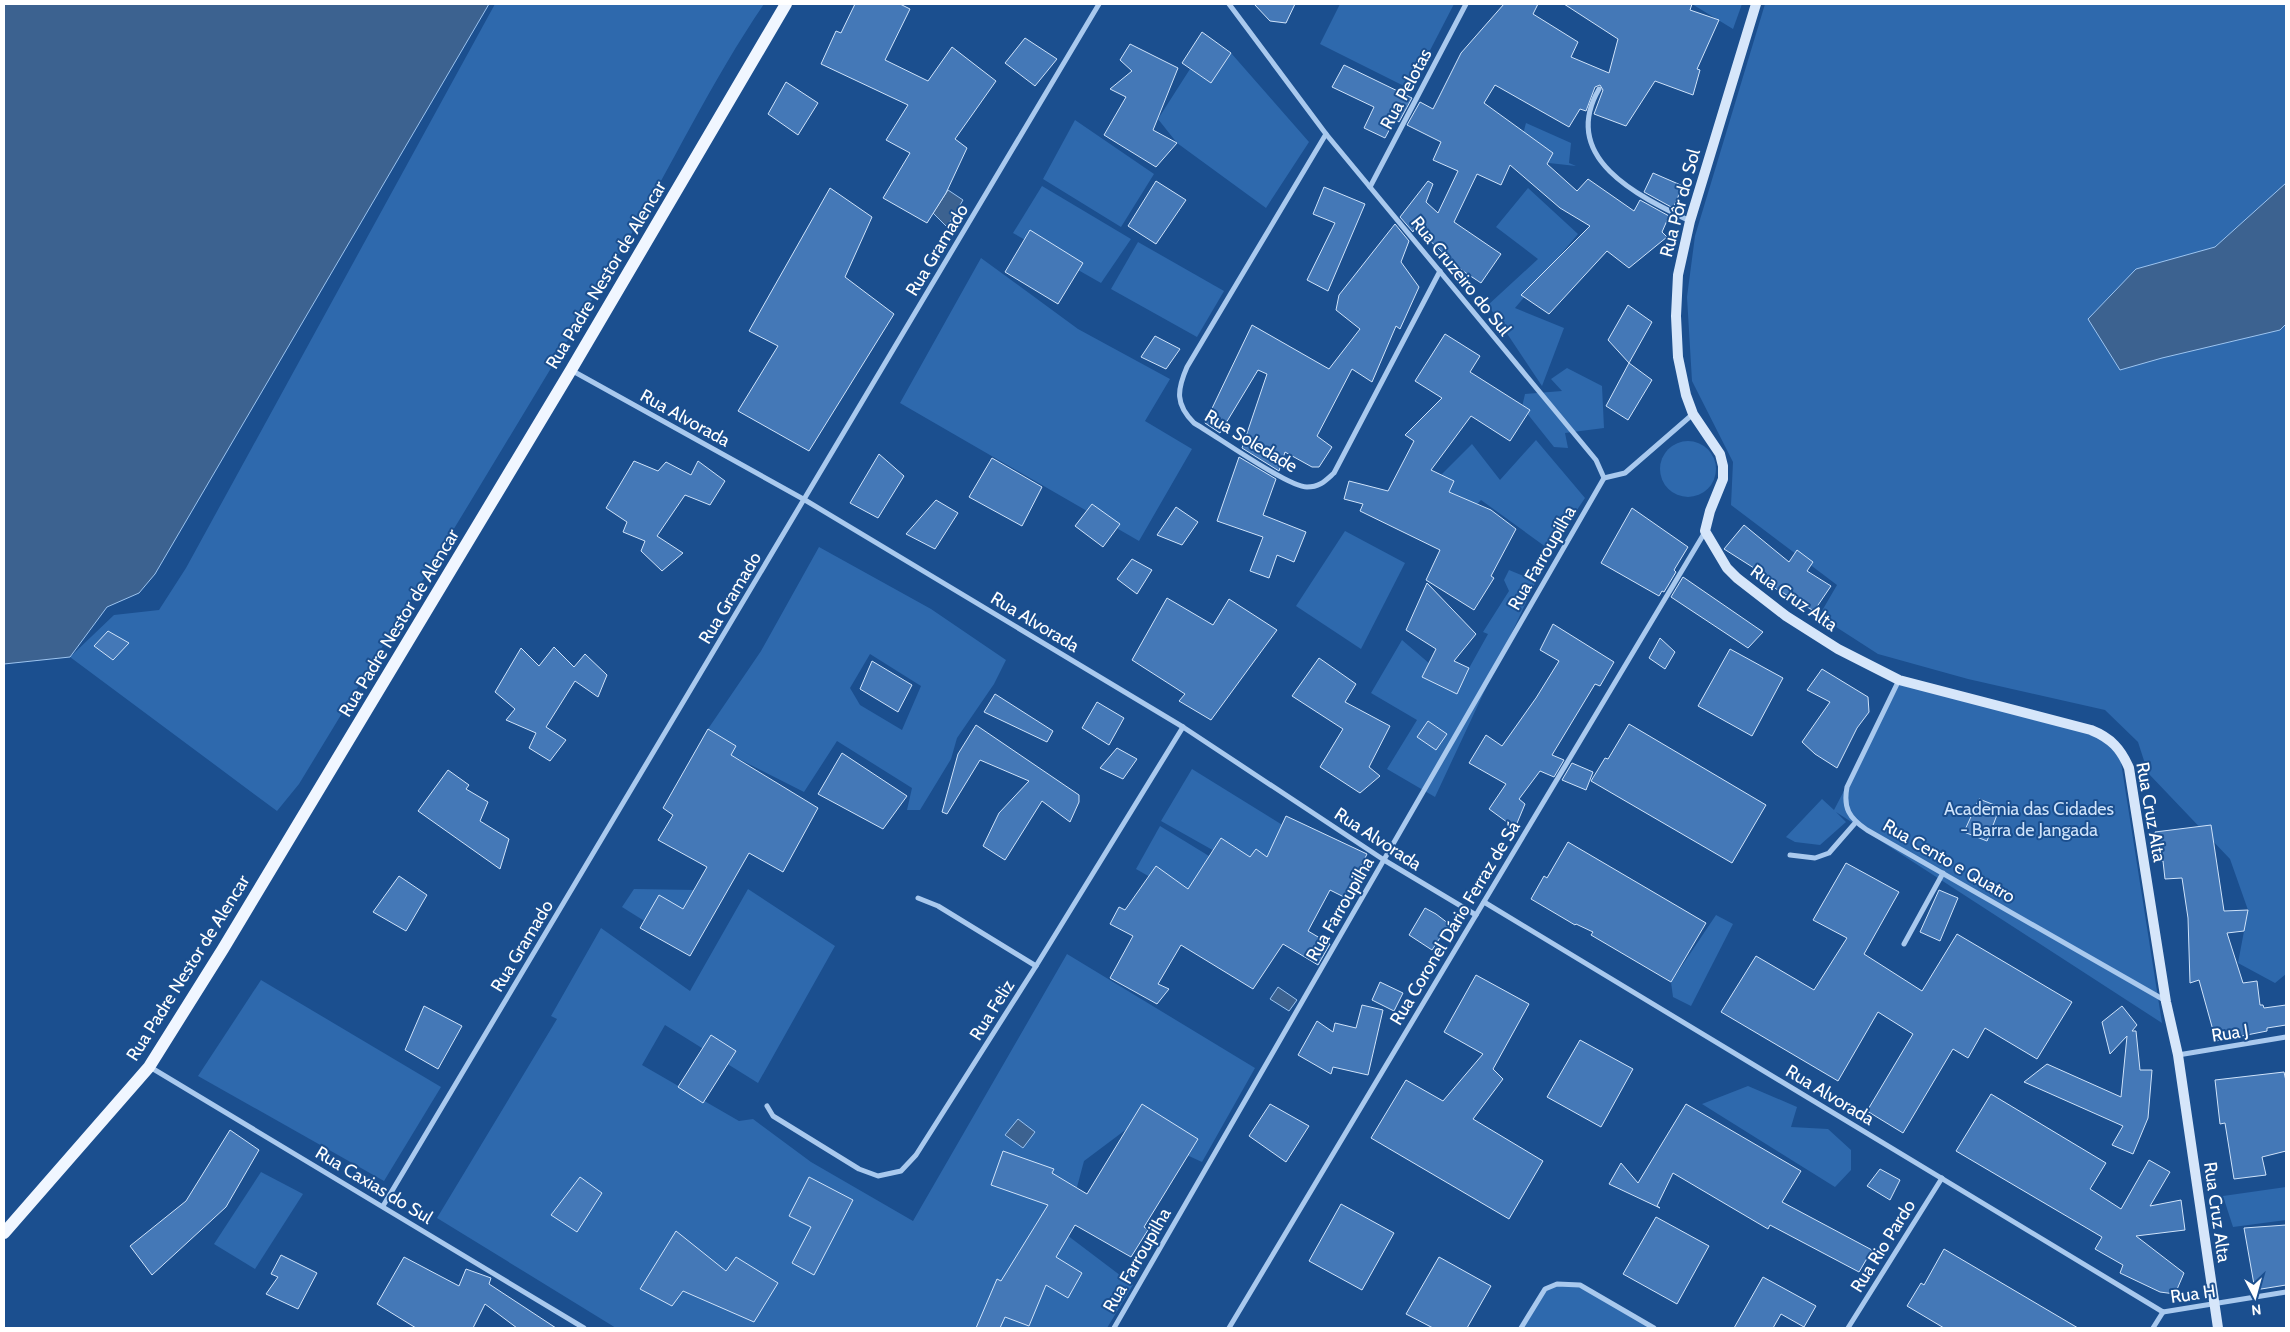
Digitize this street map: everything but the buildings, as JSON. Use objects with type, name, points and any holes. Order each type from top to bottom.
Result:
[{"type":"main road","name":"Rua Padre Nestor de Alencar","points":[[4,1233],[149,1067],[223,949],[571,370],[786,4]]},
{"type":"main road","name":"Rua Pôr do Sol","points":[[1705,531],[1710,511],[1723,479],[1723,466],[1720,454],[1693,414],[1686,395],[1678,357],[1676,316],[1678,274],[1690,221],[1756,4]]},
{"type":"main road","name":"Rua Cruz Alta","points":[[1705,531],[1727,568],[1768,602],[1838,649],[1899,680],[2091,730],[2106,736],[2116,745],[2129,768],[2166,1002],[2178,1056],[2218,1328]]},
{"type":"street","name":"Rua Gramado","points":[[383,1206],[1099,4]]},
{"type":"street","name":"Rua Cruzeiro do Sul","points":[[1229,4],[1326,134],[1596,460],[1604,478]]},
{"type":"street","name":"Rua Pelotas","points":[[1370,187],[1466,4]]},
{"type":"street","points":[[1599,89],[1590,104],[1587,119],[1586,131],[1593,151],[1618,178],[1641,195],[1690,221]]},
{"type":"street","name":"Rua Soledade","points":[[1326,134],[1187,367],[1179,385],[1183,412],[1194,422],[1288,481],[1306,487],[1321,485],[1334,473],[1440,271]]},
{"type":"street","name":"Rua Alvorada","points":[[571,370],[804,500],[1183,727],[1384,860],[1476,915]]},
{"type":"street","points":[[1604,478],[1625,474],[1693,414]]},
{"type":"street","name":"Rua Farroupilha","points":[[1114,1328],[1604,478]]},
{"type":"street","name":"Rua Coronel Dário Ferraz de Sá","points":[[1229,1328],[1705,531]]},
{"type":"street","name":"Rua Cento e Quatro","points":[[1899,680],[1846,787],[1844,800],[1848,813],[1856,822],[2166,1002]]},
{"type":"street","name":"Rua Feliz","points":[[767,1106],[773,1116],[859,1169],[878,1176],[901,1171],[916,1155],[1036,966],[1183,727]]},
{"type":"street","points":[[1790,854],[1815,858],[1829,853],[1856,822]]},
{"type":"street","points":[[1904,944],[1943,873]]},
{"type":"street","points":[[918,898],[938,906],[1036,966]]},
{"type":"street","name":"Rua Alvorada","points":[[1484,902],[2163,1312]]},
{"type":"street","name":"Rua J","points":[[2178,1056],[2286,1037]]},
{"type":"street","name":"Rua Caxias do Sul","points":[[149,1067],[584,1328]]},
{"type":"street","name":"Rua Rio Pardo","points":[[1848,1328],[1942,1178]]},
{"type":"street","points":[[1521,1328],[1545,1289],[1567,1283],[1580,1284],[1654,1328]]},
{"type":"street","name":"Rua H","points":[[2163,1312],[2214,1306],[2286,1292]]},
{"type":"street","points":[[2153,1328],[2163,1312]]},
{"type":"green space","points":[[495,4],[764,4],[727,62],[625,245],[299,784],[277,811],[70,657],[114,615],[159,610],[186,568]]},
{"type":"green space","points":[[1340,4],[1454,4],[1410,89],[1320,44]]},
{"type":"green space","points":[[1692,4],[1742,4],[1733,29]]},
{"type":"green space","points":[[1765,4],[2286,4],[2286,974],[2275,983],[2238,963],[2248,910],[2230,859],[2148,773],[2138,742],[2105,710],[1968,679],[1878,654],[1819,616],[1837,585],[1731,505],[1733,462],[1692,381],[1687,297],[1695,236]]},
{"type":"green space","points":[[1231,53],[1309,142],[1266,208],[1177,143],[1158,119],[1190,69],[1211,83]]},
{"type":"green space","points":[[1075,120],[1154,174],[1121,227],[1043,179]]},
{"type":"green space","points":[[1526,123],[1571,143],[1569,163],[1576,166],[1521,160],[1520,145]]},
{"type":"green space","points":[[1042,186],[1131,239],[1101,283],[1013,233]]},
{"type":"green space","points":[[1528,188],[1578,234],[1515,308],[1564,328],[1542,386],[1488,305],[1538,259],[1496,227]]},
{"type":"green space","points":[[1138,242],[1224,291],[1197,337],[1111,289]]},
{"type":"green space","points":[[981,258],[1078,329],[1170,379],[1145,421],[1192,449],[1139,541],[900,403]]},
{"type":"green space","points":[[1567,368],[1602,386],[1604,428],[1565,433],[1568,448],[1554,447],[1522,407],[1525,394],[1562,391],[1551,379]]},
{"type":"green space","points":[[1536,440],[1585,498],[1550,550],[1481,500],[1464,518],[1429,487],[1472,444],[1500,480]]},
{"type":"green space","points":[[1682,441],[1694,441],[1704,445],[1712,453],[1716,469],[1712,485],[1704,493],[1694,497],[1682,497],[1672,493],[1664,485],[1660,475],[1660,463],[1664,453],[1672,445]]},
{"type":"green space","points":[[1345,531],[1405,563],[1361,649],[1296,606]]},
{"type":"green space","points":[[819,547],[931,609],[1006,660],[994,684],[957,738],[951,759],[920,810],[907,810],[912,788],[837,741],[804,792],[731,755],[708,729],[761,651]],"holes":[[[870,654],[921,686],[902,730],[860,705],[850,688]]]},
{"type":"green space","points":[[1509,570],[1536,581],[1435,797],[1387,769],[1417,720],[1371,693],[1402,640],[1458,688],[1488,634],[1483,632],[1509,591],[1504,580]]},
{"type":"green space","name":"Academia das Cidades - Barra de Jangada","points":[[1900,683],[2088,732],[2107,743],[2120,756],[2162,1023],[1836,812],[1846,822],[1820,845],[1795,842],[1786,837],[1822,799],[1834,810]]},
{"type":"green space","points":[[1192,769],[1292,831],[1257,875],[1161,821]]},
{"type":"green space","points":[[1160,826],[1222,864],[1199,905],[1136,869]]},
{"type":"green space","points":[[634,889],[697,890],[682,928],[654,927],[622,907]]},
{"type":"green space","points":[[748,889],[835,946],[758,1083],[665,1025],[642,1065],[739,1121],[753,1119],[811,1162],[913,1221],[1067,954],[1255,1068],[1202,1162],[1128,1128],[1084,1161],[1070,1213],[1059,1229],[1133,1285],[1107,1328],[616,1328],[437,1218],[557,1019],[551,1016],[601,928],[690,991]]},
{"type":"green space","points":[[1716,915],[1733,924],[1691,1006],[1673,997],[1671,982]]},
{"type":"green space","points":[[261,980],[441,1087],[384,1181],[198,1076]]},
{"type":"green space","points":[[1748,1086],[1797,1107],[1791,1127],[1828,1129],[1851,1150],[1851,1170],[1835,1187],[1702,1104]]},
{"type":"green space","points":[[261,1172],[303,1194],[255,1269],[214,1244]]},
{"type":"green space","points":[[2286,1187],[2286,1220],[2233,1227],[2223,1196]]},
{"type":"green space","points":[[1557,1284],[1580,1285],[1654,1328],[1521,1328],[1545,1289]]},
{"type":"shaded area","points":[[4,4],[489,4],[155,574],[139,593],[107,607],[70,657],[4,664]]},
{"type":"shaded area","points":[[2286,183],[2286,324],[2280,330],[2120,370],[2088,319],[2136,269],[2215,247]]},
{"type":"shaded area","points":[[948,190],[963,200],[947,227],[933,213]]},
{"type":"shaded area","points":[[1278,987],[1297,1000],[1289,1011],[1270,999]]},
{"type":"shaded area","points":[[1018,1119],[1035,1132],[1023,1148],[1005,1135]]}]
